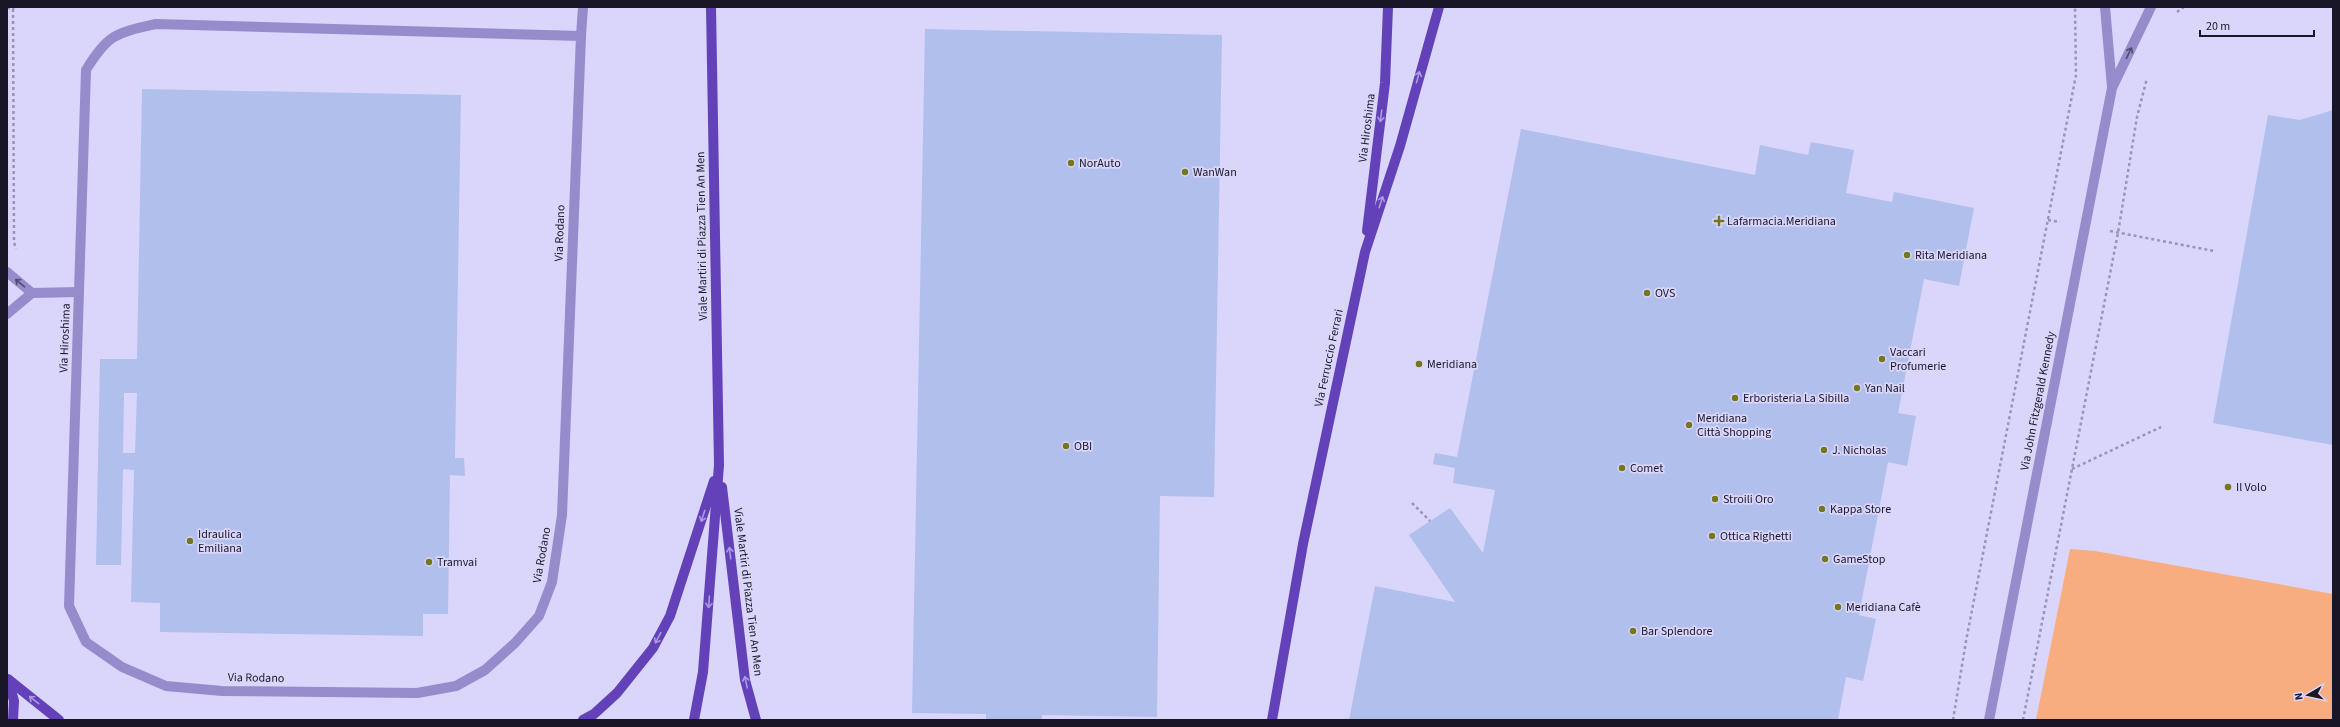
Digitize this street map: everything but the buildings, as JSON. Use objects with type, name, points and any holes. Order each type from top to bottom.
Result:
[{"type":"main road","name":"Viale Martiri di Piazza Tien An Men","points":[[694,720],[703,672],[719,465],[711,7]]},
{"type":"main road","name":"Via Hiroshima","points":[[1365,252],[1385,84],[1388,7]]},
{"type":"main road","name":"Via Ferruccio Ferrari","points":[[1272,720],[1304,544],[1365,252],[1400,146],[1438,7]]},
{"type":"main road","name":"Viale Martiri di Piazza Tien An Men","points":[[719,465],[745,680],[756,720]]},
{"type":"main road","points":[[583,720],[594,714],[617,693],[653,648],[670,616],[719,465]]},
{"type":"main road","points":[[8,679],[14,701],[13,720]]},
{"type":"main road","points":[[8,679],[59,720]]},
{"type":"street","name":"Via Rodano","points":[[69,606],[86,642],[122,667],[166,686],[222,691],[417,693],[456,686],[485,670],[515,643],[539,616],[552,582],[562,515],[583,7]]},
{"type":"street","name":"Via John Fitzgerald Kennedy","points":[[2105,7],[2112,88]]},
{"type":"street","name":"Via John Fitzgerald Kennedy","points":[[1989,720],[2112,88],[2151,7]]},
{"type":"street","name":"Via Hiroshima","points":[[69,606],[86,70],[100,48],[122,31],[156,24],[581,36]]},
{"type":"street","points":[[7,272],[32,293]]},
{"type":"street","points":[[7,314],[32,293],[79,292]]},
{"type":"path","points":[[1953,720],[1966,641],[2076,75],[2075,7]]},
{"type":"path","points":[[7,8],[13,8],[14,242],[32,293]]},
{"type":"path","points":[[2023,720],[2118,233],[2137,117],[2148,75]]},
{"type":"path","points":[[2048,220],[2214,251]]},
{"type":"path","points":[[2072,469],[2160,427]]},
{"type":"path","points":[[1412,503],[1430,521]]},
{"type":"shaded area","points":[[2070,549],[2095,551],[2333,594],[2333,720],[2036,720]]},
{"type":"place","name":"NorAuto","points":[[1071,163]]},
{"type":"place","name":"WanWan","points":[[1185,172]]},
{"type":"place","name":"Lafarmacia.Meridiana","points":[[1719,221]]},
{"type":"place","name":"Rita Meridiana","points":[[1907,255]]},
{"type":"place","name":"OVS","points":[[1647,293]]},
{"type":"place","name":"Vaccari Profumerie","points":[[1882,359]]},
{"type":"place","name":"Meridiana","points":[[1419,364]]},
{"type":"place","name":"Yan Nail","points":[[1857,388]]},
{"type":"place","name":"Erboristeria La Sibilla","points":[[1735,398]]},
{"type":"place","name":"Meridiana Città Shopping","points":[[1689,425]]},
{"type":"place","name":"OBI","points":[[1066,446]]},
{"type":"place","name":"J. Nicholas","points":[[1824,450]]},
{"type":"place","name":"Comet","points":[[1622,468]]},
{"type":"place","name":"Il Volo","points":[[2228,487]]},
{"type":"place","name":"Stroili Oro","points":[[1715,499]]},
{"type":"place","name":"Kappa Store","points":[[1822,509]]},
{"type":"place","name":"Ottica Righetti","points":[[1712,536]]},
{"type":"place","name":"Idraulica Emiliana","points":[[190,541]]},
{"type":"place","name":"GameStop","points":[[1825,559]]},
{"type":"place","name":"Tramvai","points":[[429,562]]},
{"type":"place","name":"Meridiana Cafè","points":[[1838,607]]},
{"type":"place","name":"Bar Splendore","points":[[1633,631]]}]
